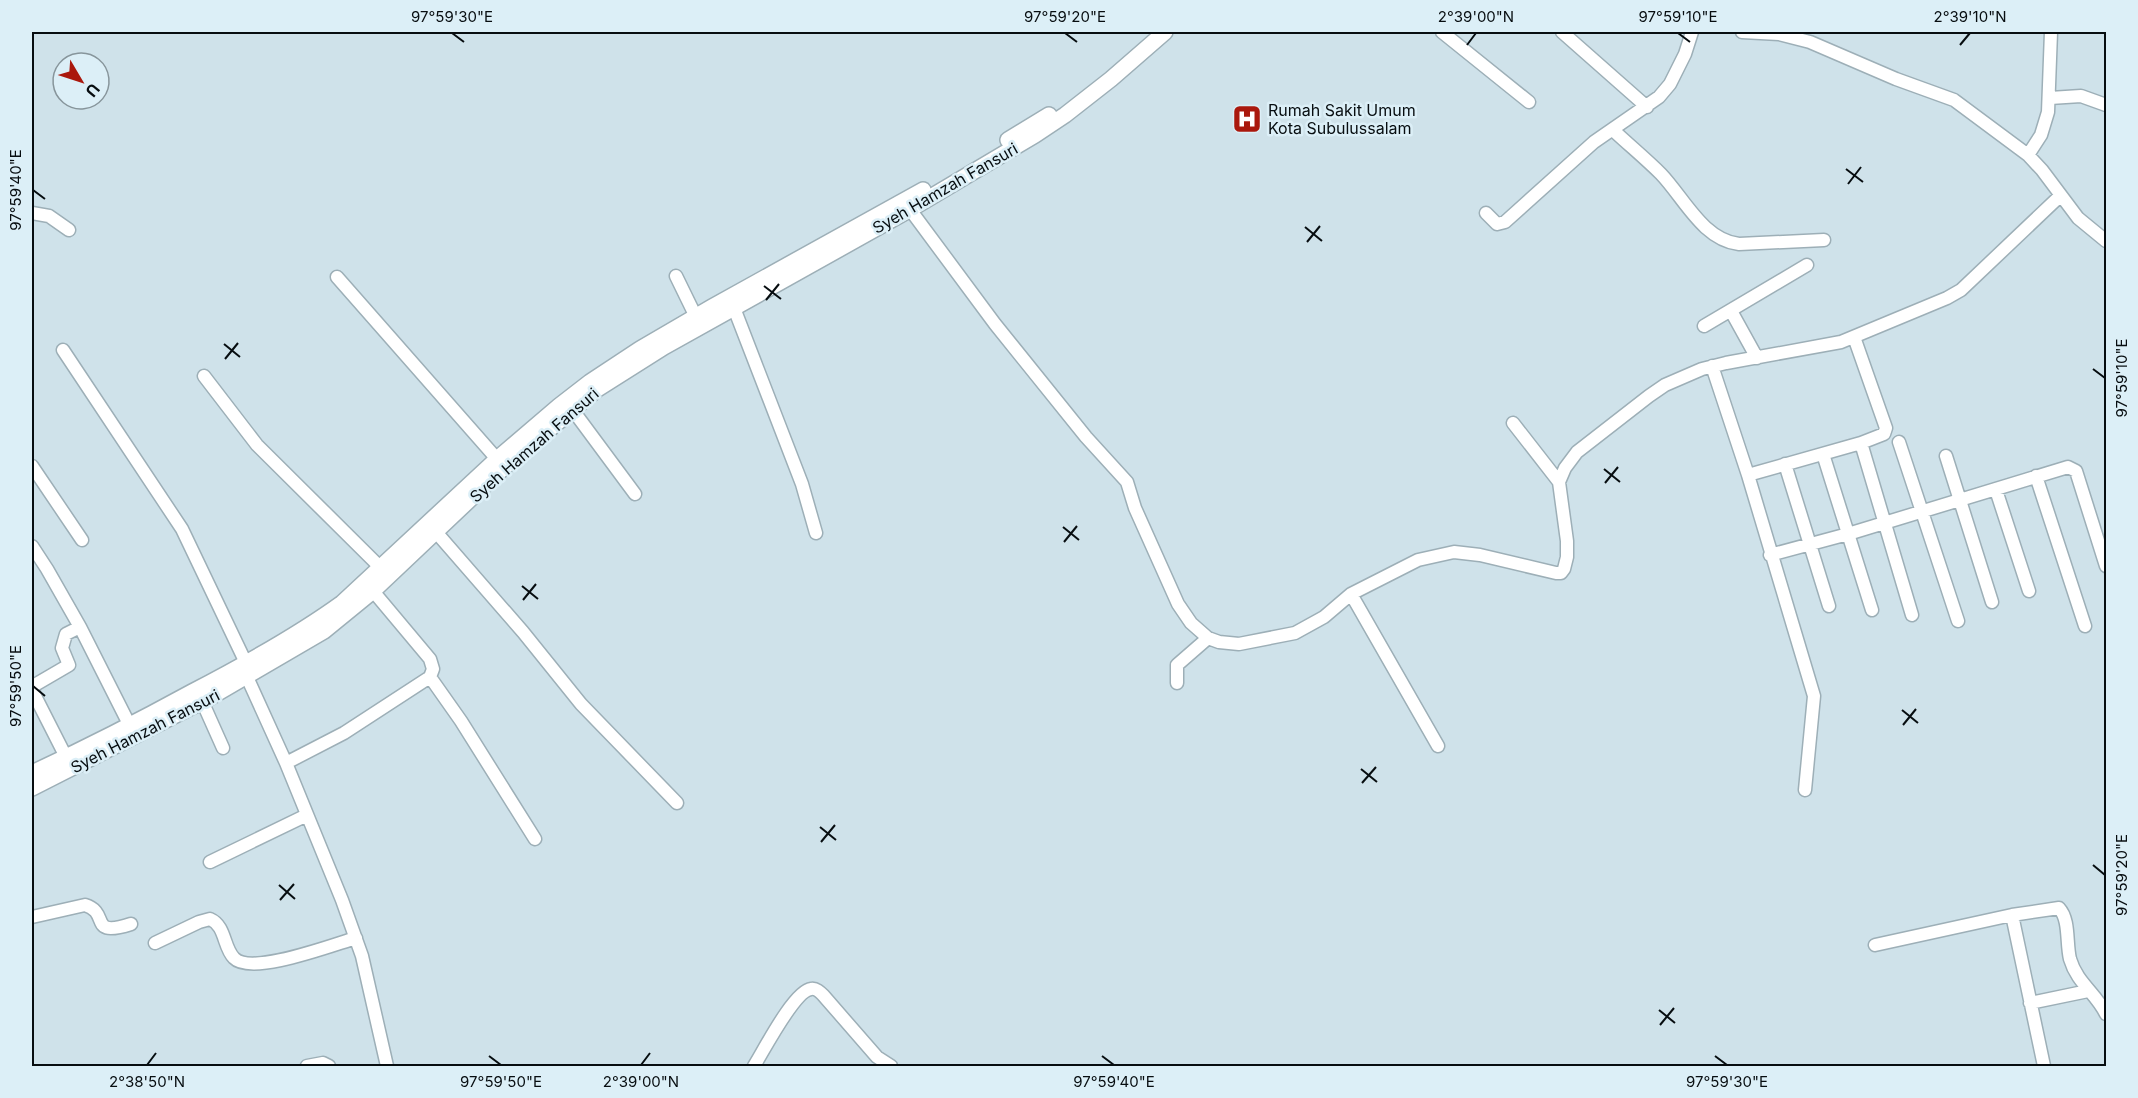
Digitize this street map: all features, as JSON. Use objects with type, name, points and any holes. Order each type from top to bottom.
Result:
[{"type":"main road","name":"Syeh Hamzah Fansuri","points":[[1082,96],[1149,32]]},
{"type":"main road","name":"Syeh Hamzah Fansuri","points":[[32,788],[202,701],[334,609],[436,532],[590,382],[640,349],[696,317],[1035,135],[1165,32]]},
{"type":"main road","name":"Syeh Hamzah Fansuri","points":[[32,773],[324,631],[373,591],[385,571],[497,459],[550,420],[572,409],[596,390],[664,347],[907,205]]},
{"type":"street","points":[[1442,32],[1529,102]]},
{"type":"street","points":[[1562,32],[1647,107]]},
{"type":"street","points":[[1486,213],[1497,224],[1505,222],[1594,142],[1659,97],[1670,84],[1688,47],[1692,32]]},
{"type":"street","points":[[1742,32],[1779,34],[1810,42],[1896,79],[1942,95],[1963,106],[2028,155],[2086,226],[2106,241]]},
{"type":"street","points":[[2028,155],[2046,124],[2050,98],[2052,32]]},
{"type":"street","points":[[2050,98],[2081,96],[2106,105]]},
{"type":"street","points":[[1613,130],[1662,176],[1706,228],[1729,243],[1824,240]]},
{"type":"street","points":[[1559,482],[1565,468],[1577,452],[1615,421],[1665,386],[1712,366],[1830,345],[1854,337],[1961,290],[2060,196]]},
{"type":"street","points":[[907,205],[995,324],[1086,437],[1127,482],[1135,508],[1178,604],[1191,623],[1208,638],[1219,642],[1239,644],[1295,633],[1324,617],[1351,594],[1418,560],[1454,552],[1480,555],[1562,573],[1567,557],[1567,541],[1566,517],[1559,482],[1514,423]]},
{"type":"street","points":[[32,213],[48,216],[69,230]]},
{"type":"street","points":[[1704,326],[1807,265]]},
{"type":"street","points":[[676,276],[696,317]]},
{"type":"street","points":[[337,277],[497,459]]},
{"type":"street","points":[[734,308],[802,484],[816,533]]},
{"type":"street","points":[[1731,311],[1757,358]]},
{"type":"street","points":[[1748,475],[1883,436],[1886,428],[1854,337]]},
{"type":"street","points":[[63,350],[183,529],[308,815],[356,938],[387,1066]]},
{"type":"street","points":[[1712,366],[1748,475],[1770,555],[1814,696],[1805,790]]},
{"type":"street","points":[[204,376],[257,444],[385,571]]},
{"type":"street","points":[[572,409],[635,494]]},
{"type":"street","points":[[1899,442],[1958,621]]},
{"type":"street","points":[[1861,443],[1912,615]]},
{"type":"street","points":[[1823,454],[1872,610]]},
{"type":"street","points":[[1946,456],[1992,603]]},
{"type":"street","points":[[1785,464],[1829,606]]},
{"type":"street","points":[[1770,555],[1848,534],[2068,467],[2076,471],[2106,566]]},
{"type":"street","points":[[33,471],[82,540]]},
{"type":"street","points":[[2036,477],[2085,626]]},
{"type":"street","points":[[1996,490],[2029,591]]},
{"type":"street","points":[[436,532],[523,632],[581,704],[677,803]]},
{"type":"street","points":[[32,546],[80,627],[130,726]]},
{"type":"street","points":[[286,763],[344,733],[430,677],[433,664],[430,659],[373,591]]},
{"type":"street","points":[[1351,594],[1438,746]]},
{"type":"street","points":[[66,758],[34,694],[33,686],[69,665],[62,648],[66,634],[80,627]]},
{"type":"street","points":[[1176,683],[1177,664],[1208,638]]},
{"type":"street","points":[[430,677],[535,839]]},
{"type":"street","points":[[202,701],[223,748]]},
{"type":"street","points":[[210,862],[308,815]]},
{"type":"street","points":[[32,917],[85,905],[93,909],[101,924],[107,929],[131,924]]},
{"type":"street","points":[[1875,945],[2012,915],[2055,908],[2062,911],[2070,959],[2077,976],[2106,1014]]},
{"type":"street","points":[[2012,915],[2044,1066]]},
{"type":"street","points":[[155,943],[199,922],[210,920],[219,926],[232,956],[238,962],[247,965],[270,963],[356,938]]},
{"type":"street","points":[[754,1066],[784,1016],[810,989],[823,995],[877,1057],[891,1066]]},
{"type":"street","points":[[2030,1003],[2088,991]]},
{"type":"street","points":[[307,1066],[323,1063],[329,1066]]},
{"type":"place","name":"Rumah Sakit Umum Kota Subulussalam","points":[[1247,119]]}]
